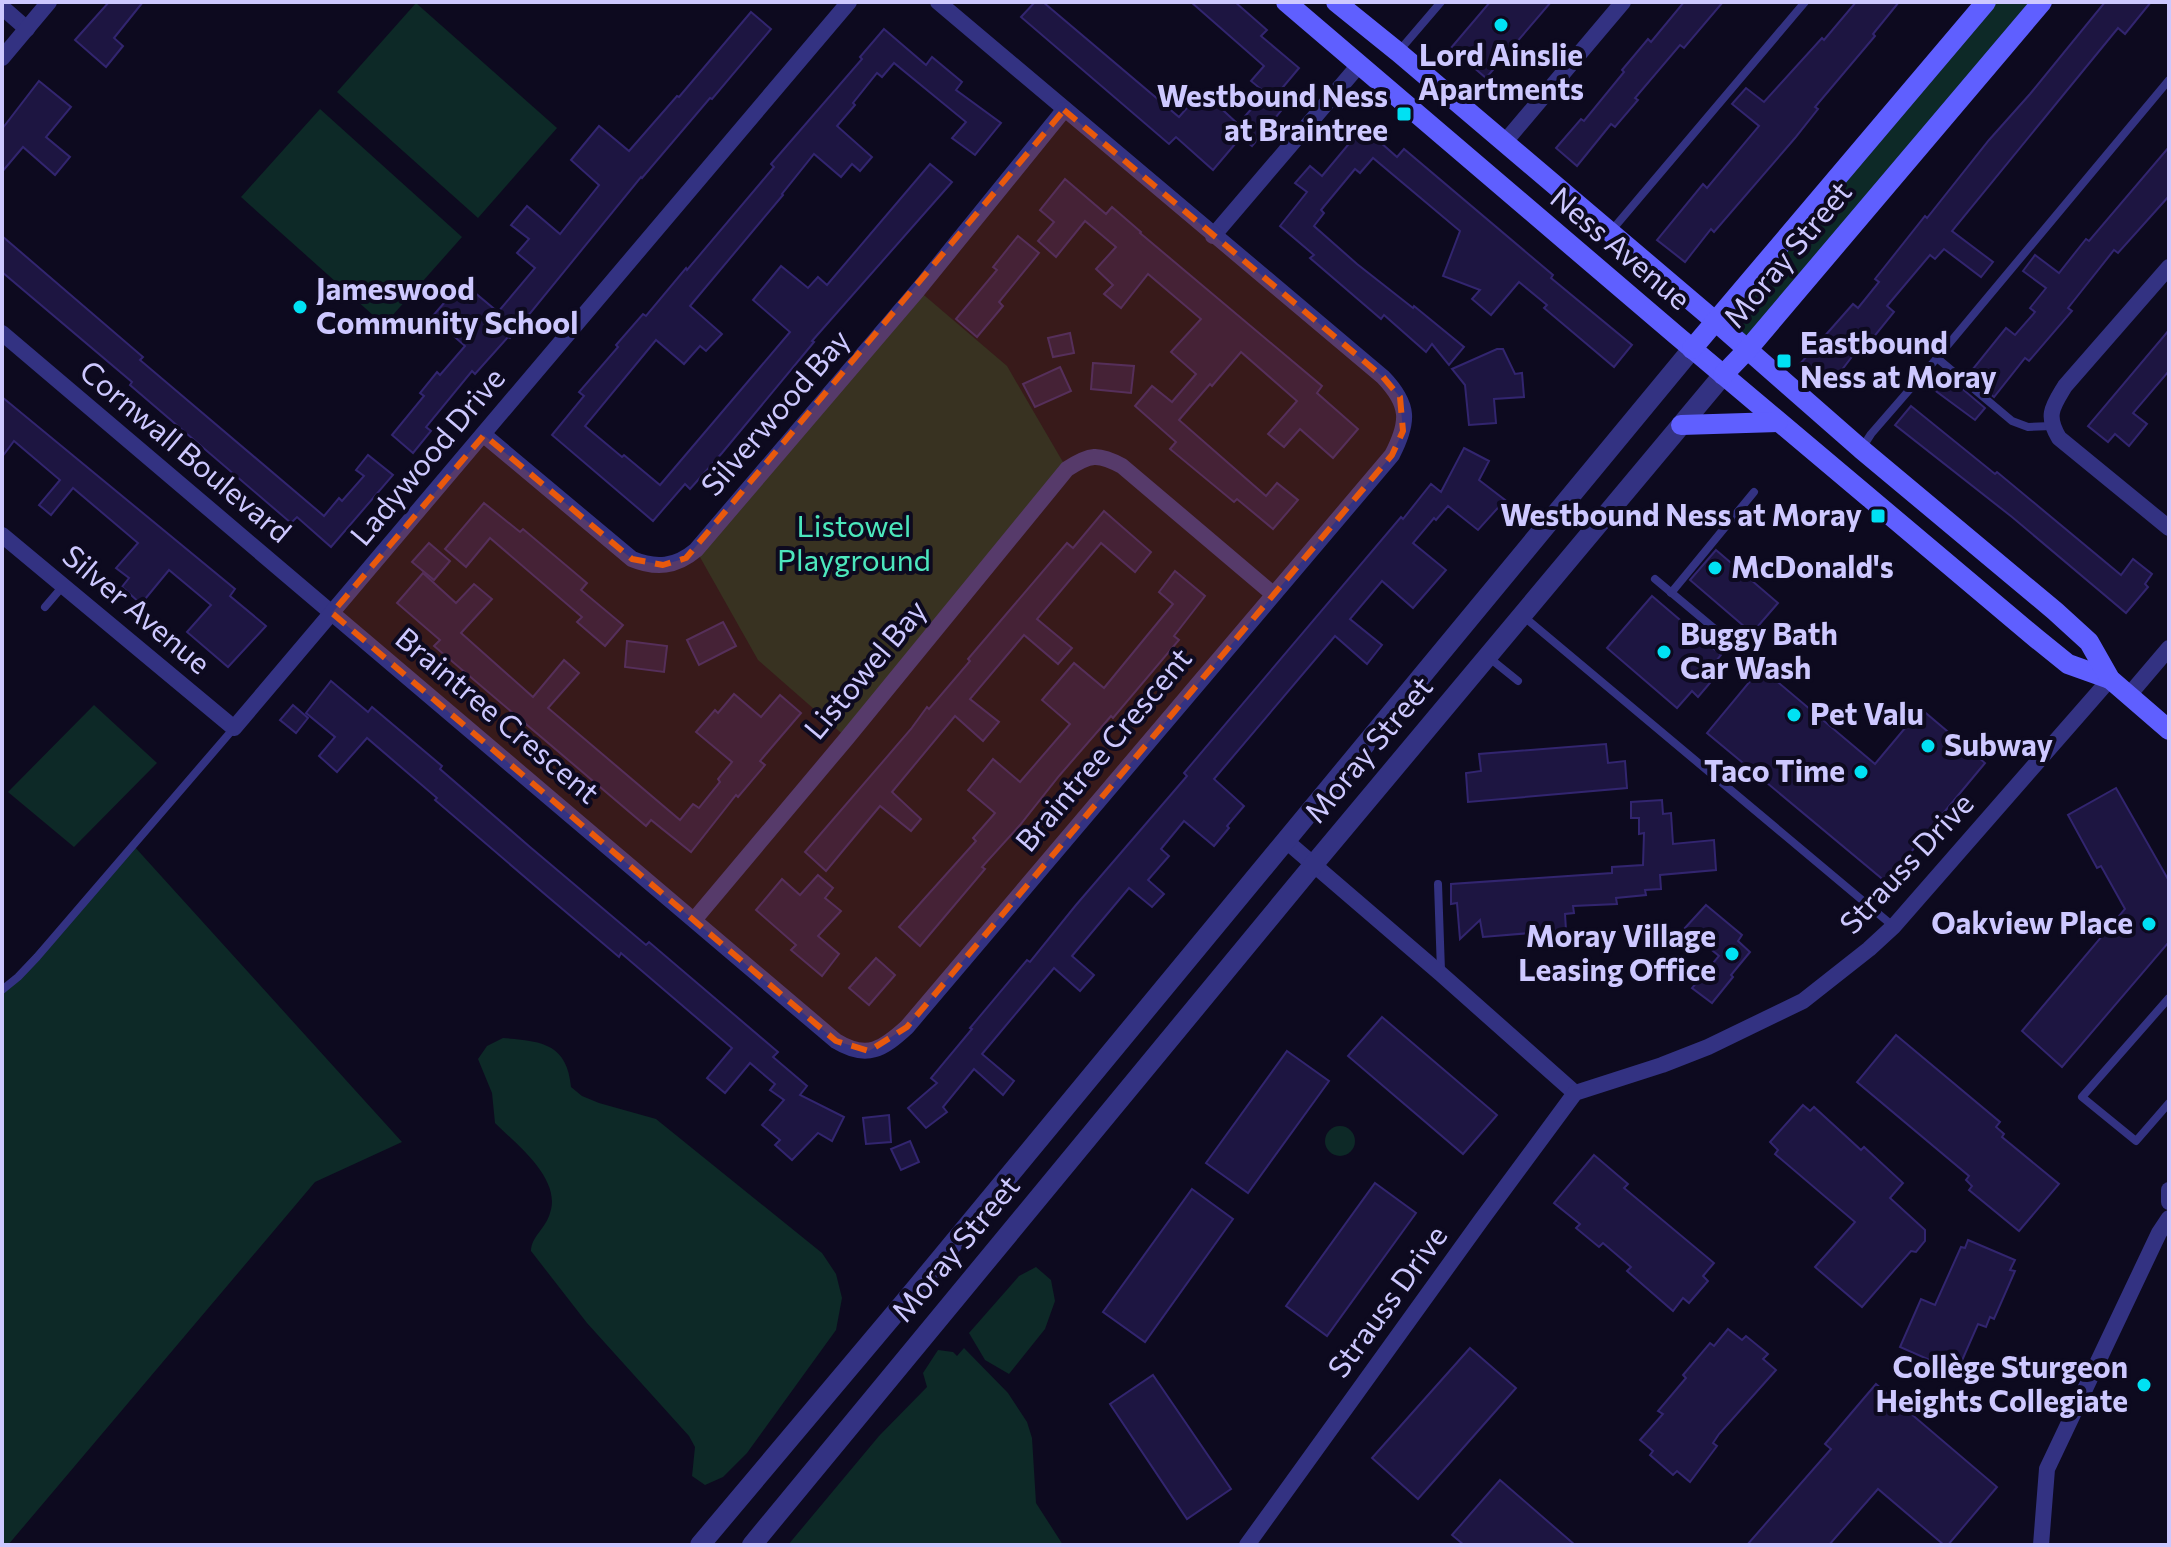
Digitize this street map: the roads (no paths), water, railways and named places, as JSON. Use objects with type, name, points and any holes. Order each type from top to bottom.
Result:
[{"type":"main road","name":"Ness Avenue","points":[[1286,2],[1778,422],[2058,656],[2068,664],[2110,679]]},
{"type":"main road","name":"Ness Avenue","points":[[1336,2],[1748,349],[2089,642],[2110,679],[2169,730]]},
{"type":"main road","name":"Moray Street","points":[[1692,349],[1986,2]]},
{"type":"main road","name":"Moray Street","points":[[1723,375],[2042,2]]},
{"type":"main road","points":[[1681,425],[1778,422]]},
{"type":"street","points":[[2,58],[49,2]]},
{"type":"street","name":"Ladywood Drive","points":[[234,728],[849,2]]},
{"type":"street","name":"Braintree Crescent","points":[[332,613],[836,1041],[858,1051],[869,1051],[892,1041],[907,1027],[1392,455],[1403,431],[1405,418],[1400,397],[1383,377],[938,2]]},
{"type":"street","points":[[1504,143],[1623,2]]},
{"type":"street","points":[[2,7],[27,29]]},
{"type":"street","points":[[1213,236],[1359,65]]},
{"type":"street","name":"Silverwood Bay","points":[[484,435],[632,559],[663,565],[675,564],[686,558],[918,290],[1064,110]]},
{"type":"street","points":[[2169,267],[2065,386],[2051,415],[2052,426],[2059,438],[2169,528]]},
{"type":"street","name":"Cornwall Boulevard","points":[[2,333],[332,613]]},
{"type":"street","name":"Moray Street","points":[[700,1545],[1692,349]]},
{"type":"street","name":"Moray Street","points":[[752,1545],[1314,864],[1723,375]]},
{"type":"street","name":"Listowel Bay","points":[[694,920],[1067,469],[1080,461],[1091,456],[1105,457],[1122,466],[1273,594]]},
{"type":"street","name":"Silver Avenue","points":[[2,535],[234,728]]},
{"type":"street","points":[[2129,695],[2169,648]]},
{"type":"street","name":"Strauss Drive","points":[[1247,1545],[1575,1093],[1708,1047],[1803,1001],[1894,926],[2110,679]]},
{"type":"street","points":[[1285,840],[1575,1093]]},
{"type":"street","points":[[2169,1190],[2169,1202]]},
{"type":"street","points":[[2041,1545],[2047,1469],[2159,1233],[2169,1218]]},
{"type":"lane","points":[[1398,52],[1441,2]]},
{"type":"lane","points":[[1610,232],[1805,2]]},
{"type":"lane","points":[[1861,449],[2169,80]]},
{"type":"lane","points":[[1937,358],[2012,421],[2028,427],[2052,426]]},
{"type":"lane","points":[[1671,593],[1754,492]]},
{"type":"lane","points":[[1655,579],[1752,660]]},
{"type":"lane","points":[[45,607],[63,586]]},
{"type":"lane","points":[[1522,614],[1894,926]]},
{"type":"lane","points":[[1487,656],[1518,681]]},
{"type":"lane","points":[[2,990],[37,957],[234,728]]},
{"type":"lane","points":[[1438,884],[1441,974]]},
{"type":"lane","points":[[2169,998],[2082,1097],[2136,1141],[2169,1103]]},
{"type":"place","name":"Lord Ainslie Apartments","points":[[1501,25]]},
{"type":"place","name":"Westbound Ness at Braintree","points":[[1404,114]]},
{"type":"place","name":"Jameswood Community School","points":[[300,307]]},
{"type":"place","name":"Eastbound Ness at Moray","points":[[1784,361]]},
{"type":"place","name":"Westbound Ness at Moray","points":[[1878,516]]},
{"type":"place","name":"McDonald's","points":[[1715,568]]},
{"type":"place","name":"Buggy Bath Car Wash","points":[[1664,652]]},
{"type":"place","name":"Pet Valu","points":[[1794,715]]},
{"type":"place","name":"Subway","points":[[1928,746]]},
{"type":"place","name":"Taco Time","points":[[1861,772]]},
{"type":"place","name":"Oakview Place","points":[[2149,924]]},
{"type":"place","name":"Moray Village Leasing Office","points":[[1732,954]]},
{"type":"place","name":"Collège Sturgeon Heights Collegiate","points":[[2144,1385]]},
{"type":"park label","name":"Listowel Playground","points":[[854,544]]}]
